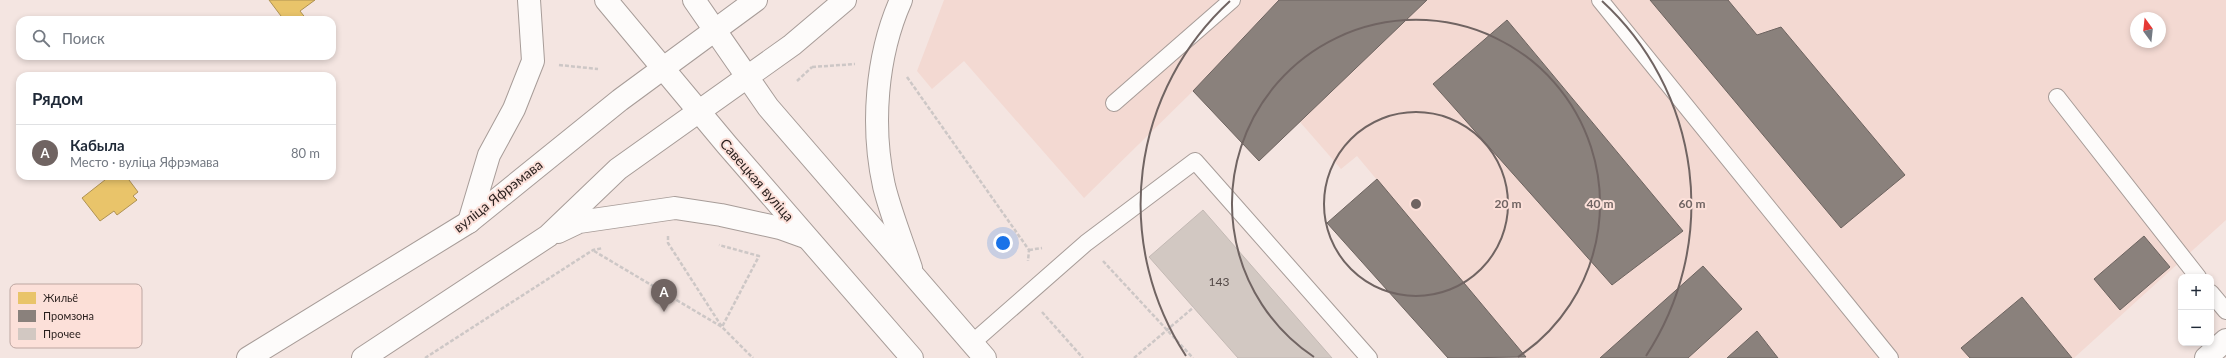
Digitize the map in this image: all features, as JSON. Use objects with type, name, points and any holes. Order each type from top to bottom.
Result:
[{"type":"main road","points":[[469,222],[489,155],[514,109],[533,61],[529,0]]},
{"type":"main road","name":"Савецкая вуліца","points":[[606,0],[662,69],[806,238],[912,358]]},
{"type":"main road","points":[[694,0],[768,107],[913,277],[979,351]]},
{"type":"main road","name":"вуліца Яфрэмава","points":[[248,358],[469,222],[620,100],[756,0]]},
{"type":"main road","points":[[548,236],[618,169],[792,44],[845,0]]},
{"type":"main road","points":[[901,0],[893,18],[882,67],[877,124],[884,186],[913,277]]},
{"type":"main road","points":[[363,358],[548,236],[579,222],[676,208],[780,228],[806,238]]},
{"type":"main road","points":[[2206,358],[2226,340]]},
{"type":"lane","points":[[1114,104],[1232,0]]},
{"type":"lane","points":[[1600,0],[1890,358]]},
{"type":"lane","points":[[2057,97],[2196,274]]},
{"type":"lane","points":[[979,351],[1027,295],[1086,243],[1195,161],[1369,358]]},
{"type":"lane","points":[[2214,297],[2226,311]]},
{"type":"path","points":[[812,67],[858,63]]},
{"type":"path","points":[[555,64],[598,69]]},
{"type":"path","points":[[909,78],[1028,250],[1027,295],[1083,358]]},
{"type":"path","points":[[669,230],[668,243],[722,327],[753,358]]},
{"type":"path","points":[[714,243],[758,256],[722,327]]},
{"type":"path","points":[[1086,243],[1193,358]]},
{"type":"path","points":[[425,358],[593,250],[608,246]]},
{"type":"path","points":[[593,250],[722,327]]},
{"type":"path","points":[[1134,358],[1194,307]]},
{"type":"shaded area","points":[[944,0],[2226,0],[2226,220],[2074,358],[1524,358],[1525,357],[1357,156],[1341,169],[1300,122],[1259,161],[1193,91],[1084,198],[964,61],[932,89],[917,71]]},
{"type":"building: Жильё","points":[[269,0],[315,0],[300,11],[304,16],[281,16]]},
{"type":"building: Жильё","points":[[105,180],[129,180],[138,192],[133,196],[137,200],[117,215],[114,211],[100,221],[82,198]]},
{"type":"building: Промзона","points":[[1279,0],[1427,0],[1259,161],[1193,91]]},
{"type":"building: Промзона","points":[[1650,0],[1728,0],[1757,35],[1781,27],[1905,175],[1841,228]]},
{"type":"building: Промзона","points":[[1507,20],[1683,231],[1612,285],[1433,84]]},
{"type":"building: Промзона","points":[[1377,179],[1526,357],[1448,358],[1327,223]]},
{"type":"building: Промзона","points":[[2144,236],[2170,267],[2120,310],[2094,279]]},
{"type":"building: Промзона","points":[[1703,266],[1742,309],[1688,358],[1600,358]]},
{"type":"building: Промзона","points":[[2022,297],[2072,358],[1970,358],[1961,348]]},
{"type":"building: Промзона","points":[[1757,331],[1778,358],[1727,358]]},
{"type":"building: Прочее","points":[[1203,210],[1332,358],[1238,358],[1149,257]]},
{"type":"place","name":"Кабыла","points":[[664,312]]}]
